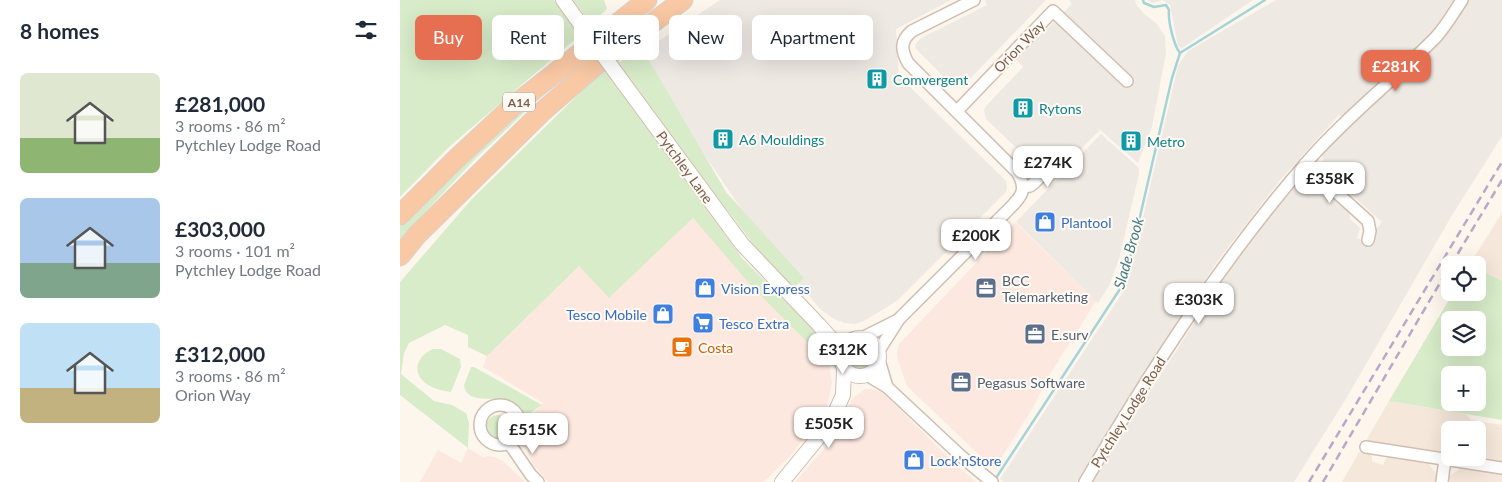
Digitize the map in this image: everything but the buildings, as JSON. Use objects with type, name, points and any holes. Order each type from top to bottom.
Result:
[{"type":"highway","name":"A14","points":[[400,215],[512,107],[647,0]]},
{"type":"highway","name":"A14","points":[[400,256],[417,235],[543,111],[596,65],[683,0]]},
{"type":"street","name":"Pytchley Lane","points":[[563,0],[742,244],[834,342],[843,362]]},
{"type":"street","points":[[843,395],[873,371],[899,319],[1020,198],[1023,187],[1022,179],[1017,172],[908,63],[904,55],[905,38],[912,31],[974,0]]},
{"type":"street","name":"Pytchley Lodge Road","points":[[1085,482],[1120,422],[1208,288],[1258,220],[1328,137],[1437,36],[1462,0]]},
{"type":"street","name":"Orion Way","points":[[957,111],[1053,11],[1127,81]]},
{"type":"street","points":[[1023,187],[1034,184],[1058,159]]},
{"type":"street","points":[[1305,164],[1368,220],[1370,231],[1368,240]]},
{"type":"street","points":[[782,482],[832,422],[843,395],[843,362],[846,344],[899,319]]},
{"type":"street","name":"Pytchley Lane","points":[[819,325],[839,335],[858,339]]},
{"type":"street","points":[[858,339],[869,341],[875,345],[887,386]]},
{"type":"street","points":[[843,362],[850,373],[865,376],[887,386],[988,479]]},
{"type":"street","points":[[509,443],[538,482]]},
{"type":"street","points":[[1366,447],[1441,459]]},
{"type":"street","points":[[1378,461],[1380,450]]},
{"type":"street","points":[[1442,482],[1444,466]]},
{"type":"street","points":[[1486,466],[1502,468]]},
{"type":"shaded area","points":[[720,0],[951,0],[896,29],[899,76],[1006,181],[1007,189],[1005,193],[897,301],[864,321],[855,324],[834,319],[820,309],[755,229],[693,138],[649,60],[659,60],[659,41],[669,34],[669,60],[742,60],[742,15],[698,15]]},
{"type":"shaded area","points":[[985,0],[1046,0],[967,82],[962,86],[953,86],[916,49],[915,45],[921,38],[987,5]]},
{"type":"shaded area","points":[[1069,0],[1135,0],[1144,14],[1156,23],[1165,36],[1166,53],[1152,127],[1138,163],[1100,130],[1066,164],[1049,146],[1036,159],[1030,161],[986,119],[984,110],[986,106],[1023,67],[1016,59],[1072,4]]},
{"type":"shaded area","points":[[1148,0],[1163,0],[1152,3]]},
{"type":"shaded area","points":[[1163,0],[1253,0],[1182,48],[1178,46],[1170,5]]},
{"type":"shaded area","points":[[1276,0],[1502,0],[1502,136],[1451,217],[1347,397],[1294,482],[1093,482],[1207,303],[1245,248],[1298,182],[1315,183],[1349,211],[1350,219],[1360,228],[1357,238],[1374,245],[1375,231],[1382,222],[1325,171],[1322,154],[1348,124],[1339,115],[1281,179],[1219,259],[1160,347],[1077,482],[1004,482],[1000,479],[1121,295],[1130,274],[1178,66],[1188,51]]},
{"type":"shaded area","points":[[1101,134],[1139,168],[1139,174],[1119,259],[1109,286],[1098,303],[1016,222]]},
{"type":"shaded area","points":[[1502,213],[1502,281],[1486,273],[1486,256],[1475,256]]},
{"type":"shaded area","points":[[693,218],[828,356],[832,383],[827,406],[790,456],[764,482],[548,482],[533,464],[526,441],[529,419],[543,403],[483,367],[487,356],[579,266],[610,297]]},
{"type":"shaded area","points":[[1015,222],[1096,301],[1047,379],[1033,408],[994,469],[907,386],[898,361],[897,352],[899,344]]},
{"type":"shaded area","points":[[865,389],[872,389],[885,395],[976,482],[795,482],[831,441],[852,399]]},
{"type":"shaded area","points":[[1389,401],[1465,414],[1471,420],[1477,421],[1441,421],[1441,453],[1366,441]]},
{"type":"shaded area","points":[[1486,422],[1502,425],[1502,462],[1486,460]]},
{"type":"shaded area","points":[[468,448],[484,458],[487,456],[494,457],[503,461],[525,482],[420,482],[438,450],[461,463]]},
{"type":"shaded area","points":[[1359,452],[1370,454],[1372,461],[1383,465],[1386,458],[1390,456],[1428,463],[1437,475],[1436,482],[1342,482]]},
{"type":"shaded area","points":[[1463,467],[1502,474],[1502,482],[1448,482],[1449,476]]},
{"type":"green space","points":[[400,0],[554,0],[574,29],[574,40],[564,49],[564,15],[492,15],[492,60],[551,60],[449,147],[400,197]]},
{"type":"green space","points":[[573,0],[604,0],[607,9],[601,15],[584,15]]},
{"type":"green space","points":[[623,60],[649,60],[726,192],[804,278],[795,287],[769,263],[754,245],[618,63]]},
{"type":"green space","points":[[605,70],[742,258],[828,344],[832,355],[822,357],[754,289],[693,218],[609,298],[579,266],[487,356],[468,347],[468,335],[445,325],[409,343],[404,353],[401,374],[434,401],[452,405],[466,413],[469,423],[468,448],[400,395],[400,282],[471,200]]},
{"type":"green space","points":[[555,84],[476,158],[400,239],[400,226],[430,194],[540,93]]},
{"type":"green space","points":[[1486,273],[1502,281],[1502,420],[1448,411],[1486,411],[1486,366],[1441,366],[1441,410],[1389,401],[1441,313],[1441,356],[1486,356],[1486,311],[1442,311],[1448,301],[1486,301]]},
{"type":"green space","points":[[859,346],[864,347],[870,353],[870,363],[864,369],[859,370],[854,369],[848,363],[847,358],[848,353],[854,347]]},
{"type":"green space","points":[[433,349],[441,349],[460,359],[461,367],[451,392],[439,390],[428,385],[419,376],[419,361],[427,352]]},
{"type":"green space","points":[[471,367],[542,405],[526,416],[519,407],[509,400],[470,395],[464,385]]},
{"type":"green space","points":[[498,415],[503,416],[509,422],[509,432],[503,438],[498,439],[493,438],[487,432],[486,427],[487,422],[493,416]]},
{"type":"waterway","name":"Slade Brook","points":[[994,481],[1120,289],[1132,251],[1172,78],[1180,53],[1173,38],[1169,10],[1166,5],[1154,7],[1144,3],[1143,0]]},
{"type":"waterway","name":"Slade Brook","points":[[1180,53],[1265,0]]},
{"type":"railway","points":[[1309,482],[1502,162]]},
{"type":"railway","points":[[1456,256],[1502,180]]},
{"type":"railway","points":[[1323,482],[1441,281]]},
{"type":"place","name":"Comvergent","points":[[877,79]]},
{"type":"place","name":"Rytons","points":[[1023,108]]},
{"type":"place","name":"A6 Mouldings","points":[[723,139]]},
{"type":"place","name":"Metro","points":[[1131,141]]},
{"type":"place","name":"Plantool","points":[[1045,222]]},
{"type":"place","name":"Vision Express","points":[[705,288]]},
{"type":"place","name":"BCC Telemarketing","points":[[986,288]]},
{"type":"place","name":"Tesco Mobile","points":[[663,314]]},
{"type":"place","name":"Tesco Extra","points":[[703,323]]},
{"type":"place","name":"E.surv","points":[[1035,334]]},
{"type":"place","name":"Costa","points":[[682,347]]},
{"type":"place","name":"Pegasus Software","points":[[961,382]]},
{"type":"place","name":"Lock'nStore","points":[[914,460]]}]
